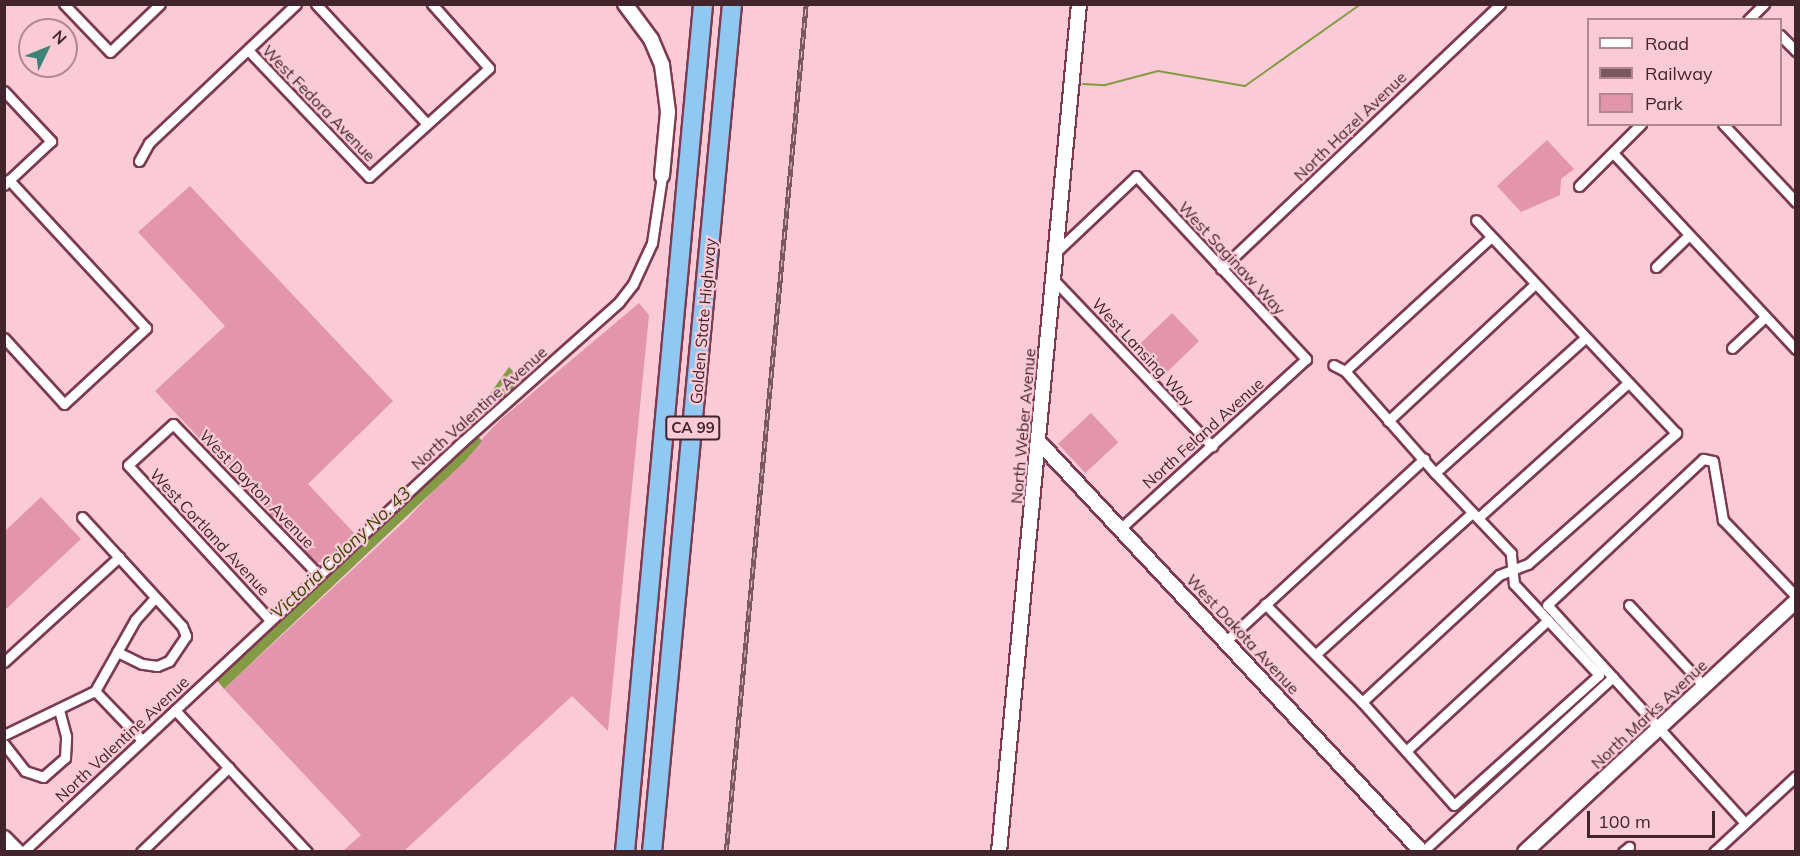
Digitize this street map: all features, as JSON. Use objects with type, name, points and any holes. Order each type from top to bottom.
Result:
[{"type":"highway","name":"Golden State Highway","points":[[625,852],[703,4]]},
{"type":"highway","name":"Golden State Highway","points":[[652,852],[732,4]]},
{"type":"main road","points":[[625,4],[651,39],[664,75],[668,112],[662,176]]},
{"type":"main road","name":"North Weber Avenue","points":[[999,852],[1079,4]]},
{"type":"main road","name":"West Dakota Avenue","points":[[1038,441],[1227,640],[1422,852]]},
{"type":"main road","name":"North Marks Avenue","points":[[1525,852],[1796,598]]},
{"type":"main road","points":[[4,838],[18,852]]},
{"type":"street","points":[[64,4],[110,52],[160,4]]},
{"type":"street","points":[[139,161],[148,144],[296,4]]},
{"type":"street","points":[[316,4],[427,124],[489,68],[432,4]]},
{"type":"street","name":"North Hazel Avenue","points":[[1221,269],[1500,4]]},
{"type":"street","points":[[1782,37],[1796,51]]},
{"type":"street","name":"West Fedora Avenue","points":[[248,50],[369,177],[427,124]]},
{"type":"street","points":[[4,91],[51,141],[7,182],[146,328],[64,404],[4,338]]},
{"type":"street","points":[[1579,186],[1614,154],[1639,126]]},
{"type":"street","points":[[1725,126],[1796,202]]},
{"type":"street","points":[[1614,154],[1796,349]]},
{"type":"street","name":"North Valentine Avenue","points":[[23,852],[270,620],[619,302],[633,284],[652,243],[662,176]]},
{"type":"street","name":"West Saginaw Way","points":[[1055,253],[1136,176],[1306,360]]},
{"type":"street","points":[[1362,702],[1499,575],[1528,564],[1676,433],[1476,220]]},
{"type":"street","points":[[1656,267],[1689,235]]},
{"type":"street","points":[[1345,371],[1491,237]]},
{"type":"street","name":"West Lansing Way","points":[[1053,279],[1212,446]]},
{"type":"street","points":[[1388,421],[1535,284]]},
{"type":"street","points":[[1732,348],[1766,317]]},
{"type":"street","points":[[1435,473],[1585,338]]},
{"type":"street","name":"North Feland Avenue","points":[[1121,528],[1306,360]]},
{"type":"street","points":[[1265,604],[1362,702],[1454,806],[1599,675],[1514,584],[1511,553],[1435,473],[1345,371],[1334,365]]},
{"type":"street","points":[[1316,654],[1628,383]]},
{"type":"street","name":"West Dayton Avenue","points":[[128,465],[173,424],[319,575]]},
{"type":"street","points":[[1227,640],[1424,459]]},
{"type":"street","points":[[1745,823],[1546,605],[1703,459],[1713,461],[1723,520],[1796,598]]},
{"type":"street","name":"West Cortland Avenue","points":[[128,465],[270,620]]},
{"type":"street","points":[[82,517],[154,599],[182,626],[186,636],[179,650],[169,661],[157,666],[142,664],[117,652]]},
{"type":"street","points":[[4,662],[119,557]]},
{"type":"street","points":[[4,735],[95,691],[117,652],[154,599]]},
{"type":"street","points":[[1629,606],[1704,686]]},
{"type":"street","points":[[1406,751],[1548,620]]},
{"type":"street","points":[[1422,852],[1613,677]]},
{"type":"street","points":[[95,691],[142,740]]},
{"type":"street","points":[[4,744],[25,771],[43,777],[65,758],[66,736],[59,709]]},
{"type":"street","points":[[175,710],[307,852]]},
{"type":"street","points":[[141,852],[229,767]]},
{"type":"street","points":[[1714,852],[1796,777]]},
{"type":"green space","points":[[1547,140],[1574,169],[1561,179],[1560,195],[1521,212],[1497,186]]},
{"type":"green space","points":[[190,186],[393,401],[308,484],[356,535],[327,561],[316,563],[155,391],[225,326],[138,232]]},
{"type":"green space","points":[[639,303],[649,315],[608,731],[572,696],[404,851],[343,851],[361,835],[224,689],[407,519],[498,422]]},
{"type":"green space","points":[[1172,313],[1199,341],[1165,374],[1137,346]]},
{"type":"green space","points":[[1091,413],[1118,442],[1085,473],[1058,444]]},
{"type":"green space","points":[[41,497],[81,539],[5,610],[5,531]]},
{"type":"shaded area","points":[[509,367],[522,380],[466,433],[460,427],[479,409]]},
{"type":"shaded area","points":[[476,434],[482,441],[465,461],[224,689],[215,678]]},
{"type":"waterway","points":[[1083,84],[1105,85],[1158,71],[1245,86],[1361,4]]},
{"type":"railway","points":[[726,852],[806,4]]},
{"type":"water label","name":"Victoria Colony No. 43","points":[[341,553]]}]
